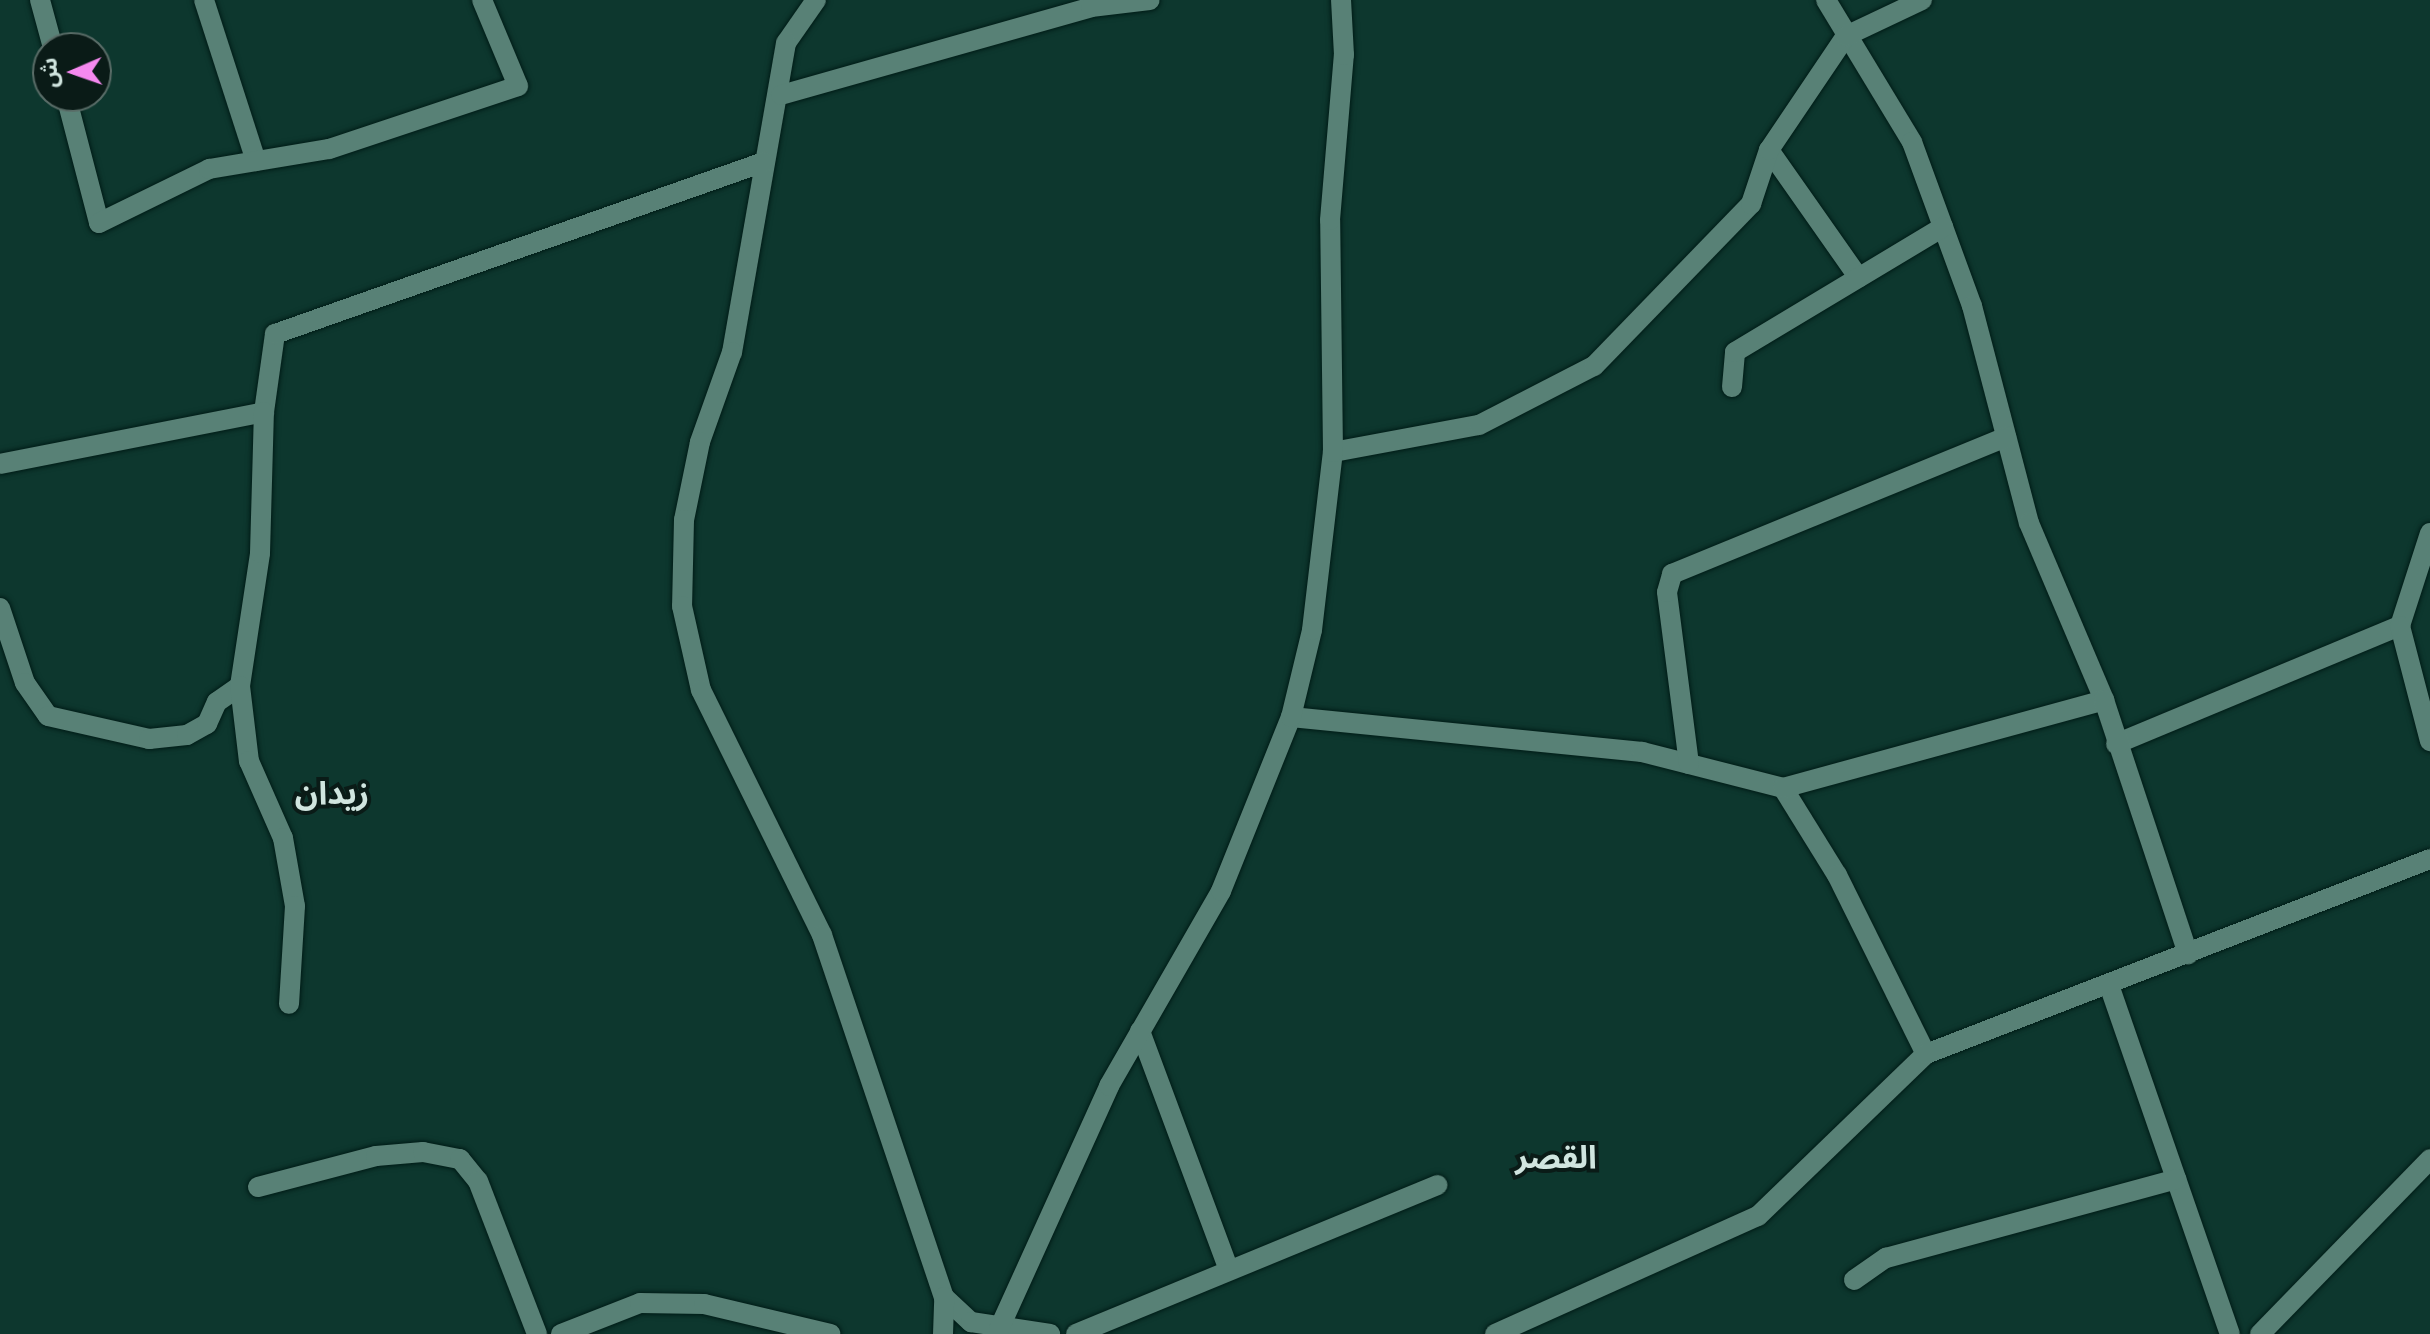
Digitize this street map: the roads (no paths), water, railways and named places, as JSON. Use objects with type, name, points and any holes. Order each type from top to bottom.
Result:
[{"type":"street","points":[[40,0],[49,32]]},
{"type":"street","points":[[204,0],[256,161]]},
{"type":"street","points":[[70,112],[99,223],[209,169],[357,142],[518,86],[482,0]]},
{"type":"street","points":[[816,0],[786,43],[781,95],[764,162],[732,352],[700,442],[684,520],[682,606],[701,690],[822,935],[944,1297],[943,1334]]},
{"type":"street","points":[[781,95],[1091,7],[1150,0]]},
{"type":"street","points":[[999,1329],[1140,1031],[1221,891],[1291,717],[1312,630],[1333,452],[1330,220],[1344,55],[1341,0]]},
{"type":"street","points":[[1826,0],[1912,142],[1943,227],[2029,523],[2104,700],[2116,744],[2188,954]]},
{"type":"street","points":[[1333,452],[1479,425],[1594,366],[1751,204],[1769,150],[1846,36],[1922,0]]},
{"type":"street","points":[[1769,150],[1859,278]]},
{"type":"street","points":[[289,1004],[295,906],[283,838],[249,761],[240,686],[260,553],[264,412],[275,334],[764,162]]},
{"type":"street","points":[[1732,387],[1735,352],[1943,227]]},
{"type":"street","points":[[0,464],[264,412]]},
{"type":"street","points":[[1689,764],[1667,592],[1672,574],[2006,437]]},
{"type":"street","points":[[2430,533],[2400,626],[2430,741]]},
{"type":"street","points":[[0,608],[25,683],[48,716],[149,739],[187,735],[207,724],[217,702],[240,686]]},
{"type":"street","points":[[2116,744],[2400,626]]},
{"type":"street","points":[[1291,717],[1642,752],[1783,788],[2104,700]]},
{"type":"street","points":[[1783,788],[1837,875],[1926,1054]]},
{"type":"street","points":[[1495,1334],[1758,1216],[1926,1054],[2430,859]]},
{"type":"street","points":[[2109,985],[2230,1334]]},
{"type":"street","points":[[1140,1031],[1228,1268]]},
{"type":"street","points":[[258,1187],[376,1156],[423,1152],[460,1159],[478,1181],[537,1334]]},
{"type":"street","points":[[2260,1334],[2430,1159]]},
{"type":"street","points":[[1854,1280],[1886,1258],[2176,1179]]},
{"type":"street","points":[[1076,1334],[1228,1268],[1437,1185]]},
{"type":"street","points":[[944,1297],[971,1322],[999,1329],[1050,1334]]},
{"type":"street","points":[[561,1334],[640,1303],[704,1304],[831,1334]]},
{"type":"district","name":"زيدان","points":[[332,793]]},
{"type":"district","name":"القصر","points":[[1556,1157]]}]
